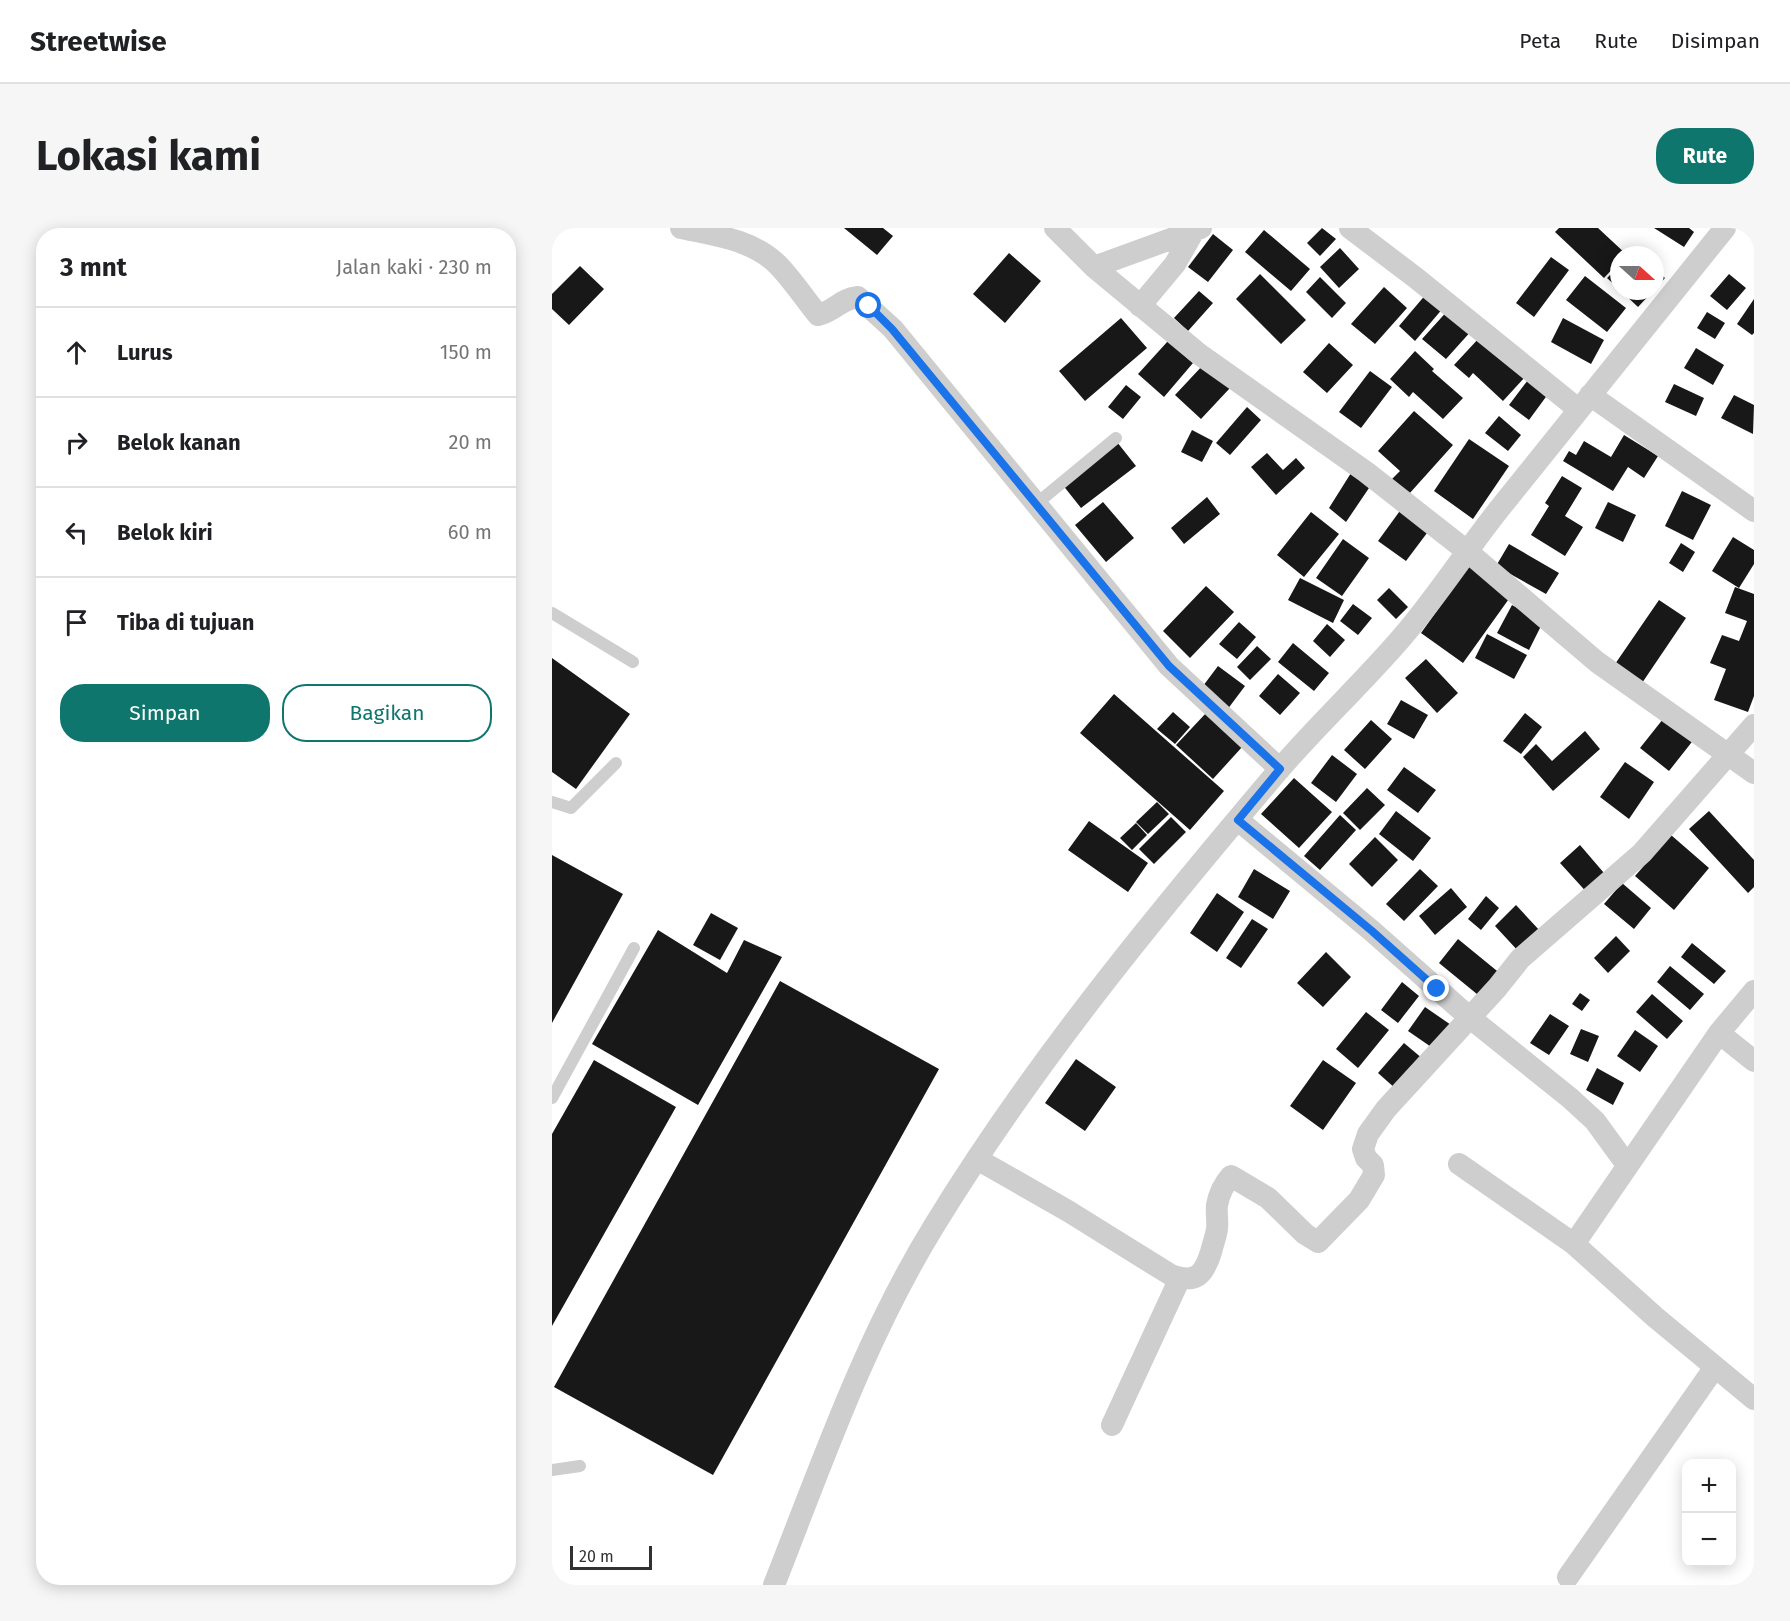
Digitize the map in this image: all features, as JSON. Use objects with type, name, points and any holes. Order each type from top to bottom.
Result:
[{"type":"street","points":[[681,228],[741,234],[776,263],[818,315],[828,313],[846,298],[858,297],[869,306],[892,329],[1169,666],[1280,769]]},
{"type":"street","points":[[1055,228],[1094,267],[1199,354],[1366,472],[1468,552],[1596,662],[1754,773]]},
{"type":"street","points":[[1350,228],[1584,402],[1754,511]]},
{"type":"street","points":[[774,1585],[843,1407],[899,1286],[933,1226],[1054,1048],[1181,888],[1280,769],[1403,637],[1584,402],[1725,228]]},
{"type":"street","points":[[1094,267],[1198,229]]},
{"type":"street","points":[[1140,306],[1175,264],[1198,229]]},
{"type":"street","points":[[977,1159],[1068,1211],[1171,1275],[1180,1278],[1189,1279],[1200,1275],[1206,1268],[1217,1230],[1217,1205],[1224,1185],[1231,1176],[1268,1198],[1305,1234],[1318,1242],[1359,1200],[1374,1175],[1373,1165],[1366,1158],[1363,1149],[1368,1134],[1386,1109],[1497,988],[1520,959],[1642,853],[1754,725]]},
{"type":"street","points":[[1238,820],[1372,931],[1469,1017],[1570,1098],[1595,1121],[1627,1165]]},
{"type":"street","points":[[1574,1244],[1719,1033],[1754,991]]},
{"type":"street","points":[[1719,1033],[1754,1061]]},
{"type":"street","points":[[1459,1164],[1574,1244],[1654,1317],[1754,1399]]},
{"type":"street","points":[[1112,1425],[1180,1278]]},
{"type":"street","points":[[1568,1576],[1716,1367]]},
{"type":"lane","points":[[1036,504],[1116,438]]},
{"type":"lane","points":[[552,613],[633,662]]},
{"type":"lane","points":[[552,802],[571,808],[616,763]]},
{"type":"lane","points":[[552,1098],[634,948]]},
{"type":"lane","points":[[552,1470],[580,1466]]},
{"type":"building","points":[[844,228],[883,228],[893,236],[877,255]]},
{"type":"building","points":[[1322,228],[1336,239],[1320,256],[1307,243]]},
{"type":"building","points":[[1559,228],[1598,228],[1617,246],[1610,246],[1610,272],[1604,278],[1555,232]]},
{"type":"building","points":[[1654,228],[1689,228],[1694,232],[1684,247]]},
{"type":"building","points":[[1264,230],[1310,269],[1291,291],[1245,252]]},
{"type":"building","points":[[1213,234],[1233,250],[1208,282],[1188,267]]},
{"type":"building","points":[[1340,248],[1359,269],[1339,288],[1320,267]]},
{"type":"building","points":[[1009,253],[1041,281],[1005,323],[973,294]]},
{"type":"building","points":[[1551,257],[1569,270],[1534,317],[1516,303]]},
{"type":"building","points":[[580,266],[604,289],[569,325],[552,309],[552,294]]},
{"type":"building","points":[[1260,274],[1306,320],[1281,344],[1236,299]]},
{"type":"building","points":[[1729,274],[1746,288],[1727,310],[1710,296]]},
{"type":"building","points":[[1585,276],[1610,296],[1610,300],[1616,300],[1626,308],[1607,332],[1566,300]]},
{"type":"building","points":[[1320,277],[1346,303],[1332,318],[1306,292]]},
{"type":"building","points":[[1384,287],[1407,308],[1375,344],[1351,324]]},
{"type":"building","points":[[1199,291],[1213,303],[1188,331],[1174,318]]},
{"type":"building","points":[[1427,293],[1444,307],[1415,341],[1399,326]]},
{"type":"building","points":[[1754,299],[1754,333],[1752,335],[1737,324]]},
{"type":"building","points":[[1631,300],[1645,300],[1638,307]]},
{"type":"building","points":[[1450,308],[1473,329],[1446,359],[1422,339]]},
{"type":"building","points":[[1707,312],[1725,323],[1715,339],[1697,328]]},
{"type":"building","points":[[1121,318],[1147,348],[1085,401],[1059,371]]},
{"type":"building","points":[[1563,318],[1604,340],[1591,364],[1551,342]]},
{"type":"building","points":[[1480,337],[1525,377],[1503,401],[1473,373],[1469,378],[1454,365]]},
{"type":"building","points":[[1168,341],[1193,363],[1164,397],[1138,374]]},
{"type":"building","points":[[1329,343],[1353,365],[1327,393],[1303,372]]},
{"type":"building","points":[[1696,348],[1724,365],[1713,385],[1684,368]]},
{"type":"building","points":[[1415,351],[1434,369],[1432,371],[1463,398],[1443,419],[1413,392],[1409,397],[1390,379]]},
{"type":"building","points":[[1204,364],[1230,388],[1201,419],[1175,395]]},
{"type":"building","points":[[1370,371],[1392,387],[1361,428],[1339,412]]},
{"type":"building","points":[[1531,376],[1551,390],[1529,420],[1509,405]]},
{"type":"building","points":[[1674,384],[1704,398],[1696,416],[1665,402]]},
{"type":"building","points":[[1126,385],[1141,397],[1123,419],[1108,407]]},
{"type":"building","points":[[1734,395],[1754,405],[1753,434],[1721,418]]},
{"type":"building","points":[[1247,407],[1261,420],[1230,455],[1216,443]]},
{"type":"building","points":[[1414,411],[1453,445],[1409,494],[1392,479],[1400,471],[1378,451]]},
{"type":"building","points":[[1499,416],[1521,435],[1508,451],[1485,433]]},
{"type":"building","points":[[1192,430],[1213,441],[1202,462],[1181,452]]},
{"type":"building","points":[[1624,435],[1658,456],[1644,478],[1628,467],[1613,491],[1563,461],[1569,451],[1576,455],[1584,441],[1611,457]]},
{"type":"building","points":[[1469,439],[1509,466],[1473,519],[1434,491]]},
{"type":"building","points":[[1117,442],[1136,466],[1081,508],[1062,484]]},
{"type":"building","points":[[1267,453],[1283,470],[1296,458],[1305,468],[1276,495],[1251,467]]},
{"type":"building","points":[[1351,473],[1369,488],[1346,522],[1329,508]]},
{"type":"building","points":[[1562,476],[1582,488],[1565,516],[1583,527],[1565,556],[1531,535],[1549,506],[1545,503]]},
{"type":"building","points":[[1682,491],[1711,505],[1693,540],[1665,526]]},
{"type":"building","points":[[1207,497],[1220,514],[1184,544],[1171,528]]},
{"type":"building","points":[[1103,502],[1134,538],[1106,562],[1075,525]]},
{"type":"building","points":[[1608,502],[1636,515],[1623,542],[1595,528]]},
{"type":"building","points":[[1402,508],[1430,529],[1406,561],[1378,541]]},
{"type":"building","points":[[1311,512],[1339,534],[1304,577],[1277,555]]},
{"type":"building","points":[[1733,537],[1754,550],[1754,564],[1739,588],[1712,571]]},
{"type":"building","points":[[1343,539],[1369,558],[1342,596],[1316,578]]},
{"type":"building","points":[[1681,543],[1695,552],[1683,572],[1669,563]]},
{"type":"building","points":[[1509,544],[1559,573],[1546,594],[1496,566]]},
{"type":"building","points":[[1469,566],[1511,596],[1463,663],[1421,633]]},
{"type":"building","points":[[1300,578],[1344,600],[1333,623],[1288,600]]},
{"type":"building","points":[[1206,586],[1234,612],[1190,658],[1163,631]]},
{"type":"building","points":[[1735,587],[1754,594],[1754,696],[1748,712],[1714,700],[1726,669],[1710,663],[1722,635],[1739,641],[1747,621],[1725,613]]},
{"type":"building","points":[[1389,588],[1408,607],[1396,619],[1377,600]]},
{"type":"building","points":[[1659,600],[1686,618],[1640,686],[1613,667]]},
{"type":"building","points":[[1353,604],[1372,618],[1358,635],[1340,621]]},
{"type":"building","points":[[1512,605],[1543,622],[1529,650],[1497,633]]},
{"type":"building","points":[[1239,622],[1256,637],[1237,659],[1219,644]]},
{"type":"building","points":[[1327,624],[1345,640],[1330,657],[1313,641]]},
{"type":"building","points":[[1487,634],[1527,655],[1514,679],[1475,658]]},
{"type":"building","points":[[1293,643],[1329,673],[1314,691],[1278,662]]},
{"type":"building","points":[[1257,646],[1271,659],[1250,680],[1237,667]]},
{"type":"building","points":[[552,658],[630,714],[576,789],[552,772]]},
{"type":"building","points":[[1426,659],[1458,693],[1437,713],[1405,678]]},
{"type":"building","points":[[1218,666],[1245,686],[1227,710],[1200,690]]},
{"type":"building","points":[[1278,674],[1300,693],[1280,715],[1259,696]]},
{"type":"building","points":[[1114,694],[1224,791],[1190,830],[1080,733]]},
{"type":"building","points":[[1401,700],[1428,715],[1414,739],[1387,724]]},
{"type":"building","points":[[1173,712],[1190,727],[1175,744],[1157,729]]},
{"type":"building","points":[[1207,712],[1243,746],[1213,779],[1176,745]]},
{"type":"building","points":[[1525,713],[1542,727],[1521,754],[1503,741]]},
{"type":"building","points":[[1667,714],[1695,738],[1669,771],[1640,748]]},
{"type":"building","points":[[1371,720],[1392,739],[1365,769],[1344,750]]},
{"type":"building","points":[[1585,731],[1600,749],[1553,791],[1523,757],[1536,744],[1552,761]]},
{"type":"building","points":[[1332,755],[1357,774],[1336,802],[1311,783]]},
{"type":"building","points":[[1625,762],[1654,782],[1629,819],[1600,797]]},
{"type":"building","points":[[1404,767],[1436,790],[1418,813],[1387,790]]},
{"type":"building","points":[[1294,778],[1332,812],[1299,848],[1261,814]]},
{"type":"building","points":[[1367,788],[1385,805],[1360,830],[1343,813]]},
{"type":"building","points":[[1157,802],[1169,814],[1148,834],[1136,822]]},
{"type":"building","points":[[1396,811],[1431,838],[1413,861],[1379,834]]},
{"type":"building","points":[[1709,811],[1754,860],[1754,887],[1748,893],[1689,829]]},
{"type":"building","points":[[1340,815],[1356,830],[1320,870],[1304,856]]},
{"type":"building","points":[[1171,817],[1186,832],[1154,864],[1139,849]]},
{"type":"building","points":[[1089,821],[1148,863],[1128,892],[1068,850]]},
{"type":"building","points":[[1136,823],[1147,835],[1132,850],[1120,838]]},
{"type":"building","points":[[1671,835],[1709,868],[1674,910],[1635,876]]},
{"type":"building","points":[[1375,837],[1398,860],[1372,887],[1349,864]]},
{"type":"building","points":[[1580,845],[1610,880],[1591,897],[1560,863]]},
{"type":"building","points":[[552,855],[623,894],[552,1023]]},
{"type":"building","points":[[1254,869],[1290,891],[1273,919],[1238,897]]},
{"type":"building","points":[[1420,869],[1438,886],[1404,921],[1386,904]]},
{"type":"building","points":[[1622,883],[1651,908],[1634,929],[1604,904]]},
{"type":"building","points":[[1451,888],[1467,907],[1435,935],[1419,916]]},
{"type":"building","points":[[1217,893],[1244,912],[1217,952],[1190,933]]},
{"type":"building","points":[[1486,896],[1499,908],[1481,930],[1468,919]]},
{"type":"building","points":[[1516,905],[1541,932],[1520,953],[1495,926]]},
{"type":"building","points":[[711,913],[738,928],[720,960],[693,945]]},
{"type":"building","points":[[1252,919],[1268,929],[1241,968],[1226,958]]},
{"type":"building","points":[[658,930],[727,973],[744,940],[782,957],[698,1105],[592,1044]]},
{"type":"building","points":[[1616,936],[1630,951],[1608,973],[1594,958]]},
{"type":"building","points":[[1458,939],[1502,975],[1483,999],[1439,963]]},
{"type":"building","points":[[1692,943],[1726,971],[1714,984],[1681,957]]},
{"type":"building","points":[[1326,952],[1351,977],[1323,1007],[1297,983]]},
{"type":"building","points":[[1670,966],[1704,994],[1690,1010],[1657,982]]},
{"type":"building","points":[[780,981],[939,1069],[713,1475],[554,1387]]},
{"type":"building","points":[[1402,982],[1419,996],[1398,1023],[1381,1010]]},
{"type":"building","points":[[1580,993],[1590,1000],[1582,1011],[1572,1004]]},
{"type":"building","points":[[1652,994],[1683,1021],[1667,1039],[1636,1012]]},
{"type":"building","points":[[1425,1007],[1454,1027],[1437,1051],[1408,1031]]},
{"type":"building","points":[[1366,1012],[1389,1030],[1358,1068],[1336,1049]]},
{"type":"building","points":[[1550,1014],[1569,1026],[1549,1055],[1530,1043]]},
{"type":"building","points":[[1581,1029],[1599,1036],[1588,1062],[1570,1054]]},
{"type":"building","points":[[1635,1030],[1658,1046],[1640,1072],[1617,1056]]},
{"type":"building","points":[[1404,1043],[1423,1059],[1396,1089],[1378,1073]]},
{"type":"building","points":[[1076,1059],[1116,1087],[1085,1131],[1045,1103]]},
{"type":"building","points":[[594,1060],[676,1107],[552,1326],[552,1134]]},
{"type":"building","points":[[1323,1060],[1356,1083],[1323,1130],[1290,1106]]},
{"type":"building","points":[[1597,1068],[1624,1083],[1613,1105],[1586,1090]]},
{"type":"route","points":[[869,306],[892,329],[1169,666],[1280,769],[1238,820],[1372,931],[1437,989]]}]
